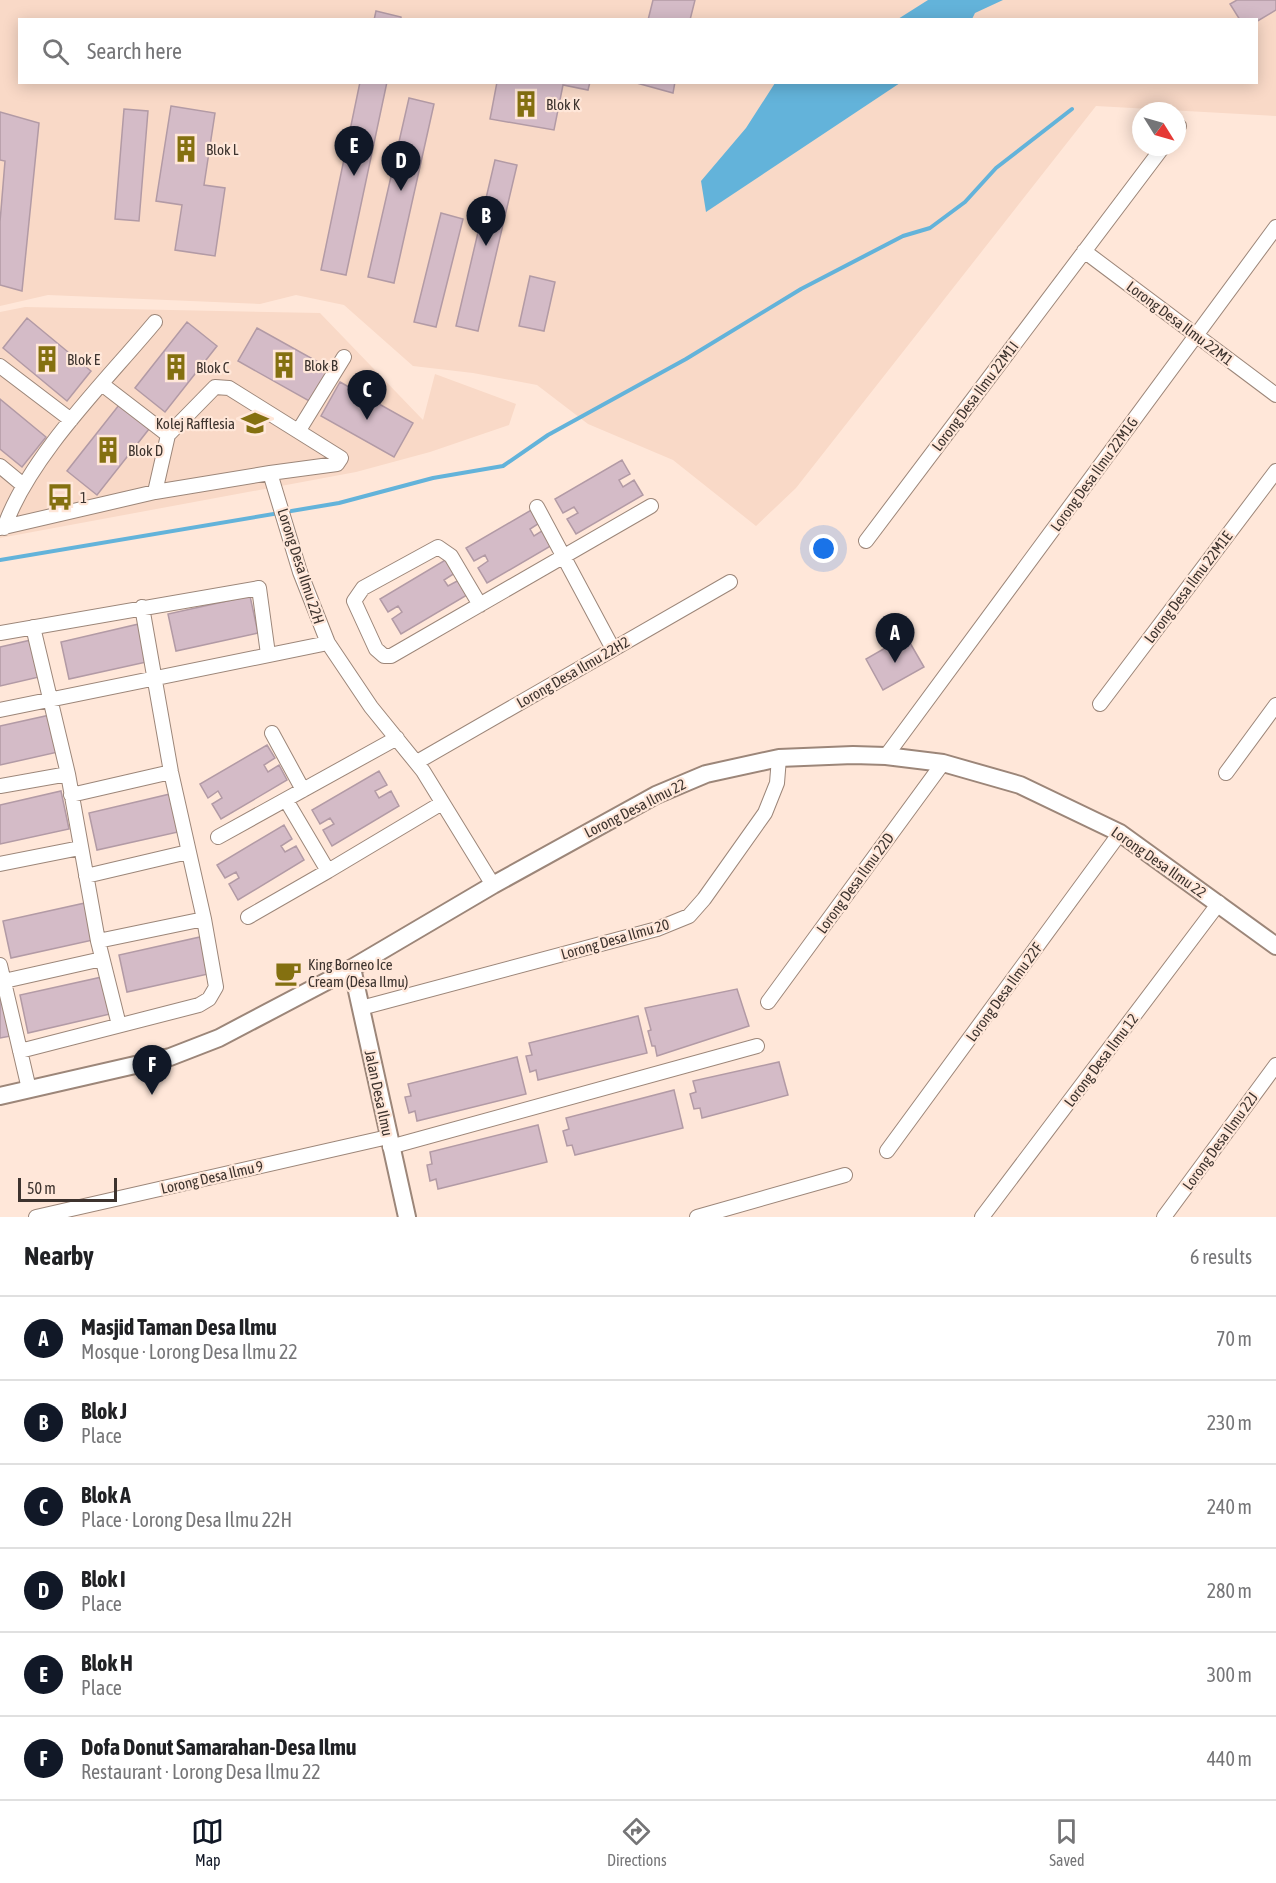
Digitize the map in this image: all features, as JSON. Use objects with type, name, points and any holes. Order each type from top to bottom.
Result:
[{"type":"street","name":"Lorong Desa Ilmu 22M1I","points":[[866,541],[1156,156]]},
{"type":"street","name":"Lorong Desa Ilmu 22M1G","points":[[886,756],[1276,227]]},
{"type":"street","name":"Lorong Desa Ilmu 22M1","points":[[1084,251],[1276,395]]},
{"type":"street","points":[[2,528],[23,485],[71,420],[155,322]]},
{"type":"street","points":[[299,430],[344,357]]},
{"type":"street","points":[[0,366],[71,420]]},
{"type":"street","points":[[103,385],[168,435]]},
{"type":"street","points":[[2,528],[155,492],[339,464],[341,455],[229,388],[220,387],[208,392],[168,435],[155,492]]},
{"type":"street","points":[[0,466],[23,485]]},
{"type":"street","name":"Lorong Desa Ilmu 22M1E","points":[[1100,704],[1276,471]]},
{"type":"street","name":"Lorong Desa Ilmu 22H","points":[[270,473],[293,549],[328,644],[365,699],[417,762],[493,885]]},
{"type":"street","points":[[480,605],[451,555],[438,547],[363,588],[354,602],[376,650],[388,657],[565,557],[651,506]]},
{"type":"street","points":[[537,507],[614,649]]},
{"type":"street","name":"Lorong Desa Ilmu 22H2","points":[[417,762],[730,582]]},
{"type":"street","points":[[0,633],[260,588],[268,654]]},
{"type":"street","points":[[20,1051],[199,1005],[209,999],[217,982],[171,772],[142,607]]},
{"type":"street","points":[[33,627],[68,774],[98,941],[118,1025]]},
{"type":"street","points":[[0,710],[155,680],[268,654],[328,644]]},
{"type":"street","points":[[1226,773],[1276,705]]},
{"type":"street","points":[[272,733],[303,790]]},
{"type":"street","points":[[218,837],[397,738]]},
{"type":"street","name":"Lorong Desa Ilmu 22","points":[[0,1096],[170,1057],[243,1027],[352,968],[629,808],[688,780],[718,770],[779,758],[886,756],[943,763],[1020,785],[1120,833],[1276,946]]},
{"type":"street","name":"Lorong Desa Ilmu 20","points":[[361,1008],[657,928],[689,916],[704,899],[765,813],[777,783],[779,758]]},
{"type":"street","name":"Lorong Desa Ilmu 22D","points":[[768,1002],[943,763]]},
{"type":"street","points":[[71,795],[171,772]]},
{"type":"street","points":[[0,786],[68,774]]},
{"type":"street","points":[[286,800],[328,871]]},
{"type":"street","points":[[248,917],[442,802]]},
{"type":"street","name":"Lorong Desa Ilmu 22F","points":[[887,1151],[1120,833]]},
{"type":"street","points":[[0,864],[80,848]]},
{"type":"street","points":[[86,876],[188,852]]},
{"type":"street","name":"Lorong Desa Ilmu 12","points":[[982,1217],[1219,903]]},
{"type":"street","points":[[98,941],[204,919]]},
{"type":"street","points":[[2,981],[102,959]]},
{"type":"street","points":[[0,965],[28,1089]]},
{"type":"street","name":"Jalan Desa Ilmu","points":[[352,968],[407,1217]]},
{"type":"street","name":"Lorong Desa Ilmu 9","points":[[36,1217],[389,1142],[758,1046]]},
{"type":"street","name":"Lorong Desa Ilmu 22J","points":[[1164,1217],[1276,1065]]},
{"type":"street","points":[[697,1217],[845,1175]]},
{"type":"shaded area","points":[[0,0],[1276,0],[1276,116],[1186,111],[1186,102],[1132,102],[1132,108],[1096,106],[796,488],[756,526],[673,460],[588,424],[537,385],[473,373],[413,366],[344,305],[296,295],[260,304],[48,295],[0,306]]},
{"type":"shaded area","name":"Kolej Rafflesia","points":[[25,307],[320,313],[423,420],[435,374],[516,404],[509,425],[430,452],[356,472],[0,538],[0,312]]},
{"type":"water","points":[[928,0],[1003,0],[975,13],[972,18],[900,18]]},
{"type":"water","points":[[774,84],[898,84],[706,212],[701,181],[746,128]]},
{"type":"building","points":[[653,0],[695,0],[690,18],[648,18]]},
{"type":"building","points":[[1237,0],[1276,0],[1276,10],[1258,21],[1258,18],[1239,18],[1230,4]]},
{"type":"building","points":[[376,11],[401,17],[401,18],[374,18]]},
{"type":"building","points":[[360,84],[387,84],[346,275],[321,270]]},
{"type":"building","name":"Blok K","points":[[497,84],[590,84],[588,90],[563,85],[554,130],[490,119]]},
{"type":"building","points":[[640,84],[675,84],[673,93]]},
{"type":"building","points":[[409,98],[434,104],[394,283],[368,277]]},
{"type":"building","name":"Blok L","points":[[171,106],[215,113],[204,185],[225,188],[215,256],[175,250],[182,205],[156,201]]},
{"type":"building","points":[[124,109],[148,111],[139,221],[115,219]]},
{"type":"building","points":[[0,112],[39,123],[22,291],[0,285],[0,222],[5,161],[0,160]]},
{"type":"building","points":[[495,160],[517,165],[478,331],[456,326]]},
{"type":"building","points":[[441,213],[463,219],[436,327],[414,322]]},
{"type":"building","points":[[530,276],[555,282],[544,331],[519,326]]},
{"type":"building","name":"Blok E","points":[[27,318],[91,371],[67,401],[3,348]]},
{"type":"building","name":"Blok C","points":[[187,322],[217,346],[165,412],[135,388]]},
{"type":"building","name":"Blok B","points":[[257,328],[329,368],[311,402],[238,361]]},
{"type":"building","points":[[340,382],[413,423],[394,457],[321,416]]},
{"type":"building","points":[[0,399],[46,437],[22,467],[0,449]]},
{"type":"building","name":"Blok D","points":[[119,405],[149,429],[97,495],[67,471]]},
{"type":"building","points":[[622,460],[630,474],[619,480],[623,487],[634,480],[643,495],[576,534],[567,519],[578,513],[574,507],[563,513],[555,499]]},
{"type":"building","points":[[533,509],[541,522],[530,529],[534,536],[545,529],[554,544],[487,583],[478,568],[488,561],[485,555],[474,561],[466,548]]},
{"type":"building","points":[[447,559],[455,573],[444,580],[448,586],[459,580],[467,595],[401,634],[392,619],[402,612],[398,606],[388,612],[380,599]]},
{"type":"building","points":[[250,596],[258,633],[176,651],[168,614]]},
{"type":"building","points":[[143,623],[151,661],[69,679],[61,642]]},
{"type":"building","points":[[906,636],[924,667],[883,690],[866,659]]},
{"type":"building","points":[[31,640],[39,677],[0,686],[0,647]]},
{"type":"building","points":[[50,715],[58,752],[0,765],[0,726]]},
{"type":"building","points":[[267,745],[275,758],[264,765],[268,772],[279,765],[287,780],[221,819],[212,804],[222,798],[218,791],[208,798],[200,784]]},
{"type":"building","points":[[379,771],[387,785],[375,791],[379,798],[391,791],[399,806],[332,846],[323,830],[334,824],[330,818],[320,824],[312,810]]},
{"type":"building","points":[[61,791],[69,829],[0,844],[0,805]]},
{"type":"building","points":[[170,794],[178,832],[97,850],[89,813]]},
{"type":"building","points":[[284,825],[292,839],[281,846],[285,852],[296,846],[304,860],[238,900],[229,884],[239,878],[236,872],[225,878],[217,865]]},
{"type":"building","points":[[85,903],[93,940],[11,958],[3,921]]},
{"type":"building","points":[[200,937],[208,974],[127,992],[119,955]]},
{"type":"building","points":[[102,977],[110,1014],[28,1033],[20,995]]},
{"type":"building","points":[[737,989],[749,1026],[657,1056],[648,1031],[651,1030],[645,1008]]},
{"type":"building","points":[[3,998],[11,1036],[0,1038],[0,999]]},
{"type":"building","points":[[638,1016],[647,1053],[538,1080],[536,1070],[530,1072],[526,1056],[532,1055],[529,1043]]},
{"type":"building","points":[[517,1057],[526,1094],[417,1121],[415,1111],[409,1113],[405,1097],[411,1096],[408,1084]]},
{"type":"building","points":[[779,1062],[788,1095],[702,1118],[700,1108],[694,1109],[690,1094],[696,1092],[693,1081]]},
{"type":"building","points":[[674,1090],[683,1128],[575,1155],[572,1145],[567,1146],[563,1131],[569,1129],[566,1118]]},
{"type":"building","points":[[538,1125],[547,1162],[438,1189],[436,1179],[430,1181],[427,1165],[432,1164],[430,1152]]},
{"type":"waterway","points":[[0,560],[339,503],[433,478],[503,466],[548,435],[686,359],[801,289],[903,236],[930,228],[965,202],[996,168],[1072,109]]},
{"type":"place","name":"Blok K","points":[[526,104]]},
{"type":"place","name":"Blok L","points":[[186,149]]},
{"type":"place","name":"Blok H","points":[[354,176]]},
{"type":"place","name":"Blok I","points":[[401,191]]},
{"type":"place","name":"Blok J","points":[[486,246]]},
{"type":"place","name":"Blok E","points":[[47,359]]},
{"type":"place","name":"Blok B","points":[[284,365]]},
{"type":"place","name":"Blok C","points":[[176,367]]},
{"type":"place","name":"Blok A","points":[[367,420]]},
{"type":"place","name":"Kolej Rafflesia","points":[[255,423]]},
{"type":"place","name":"Blok D","points":[[108,450]]},
{"type":"place","name":"1","points":[[60,497]]},
{"type":"place","name":"Masjid Taman Desa Ilmu","points":[[895,663]]},
{"type":"place","name":"King Borneo Ice Cream (Desa Ilmu)","points":[[288,973]]},
{"type":"place","name":"Dofa Donut Samarahan-Desa Ilmu","points":[[152,1095]]}]
